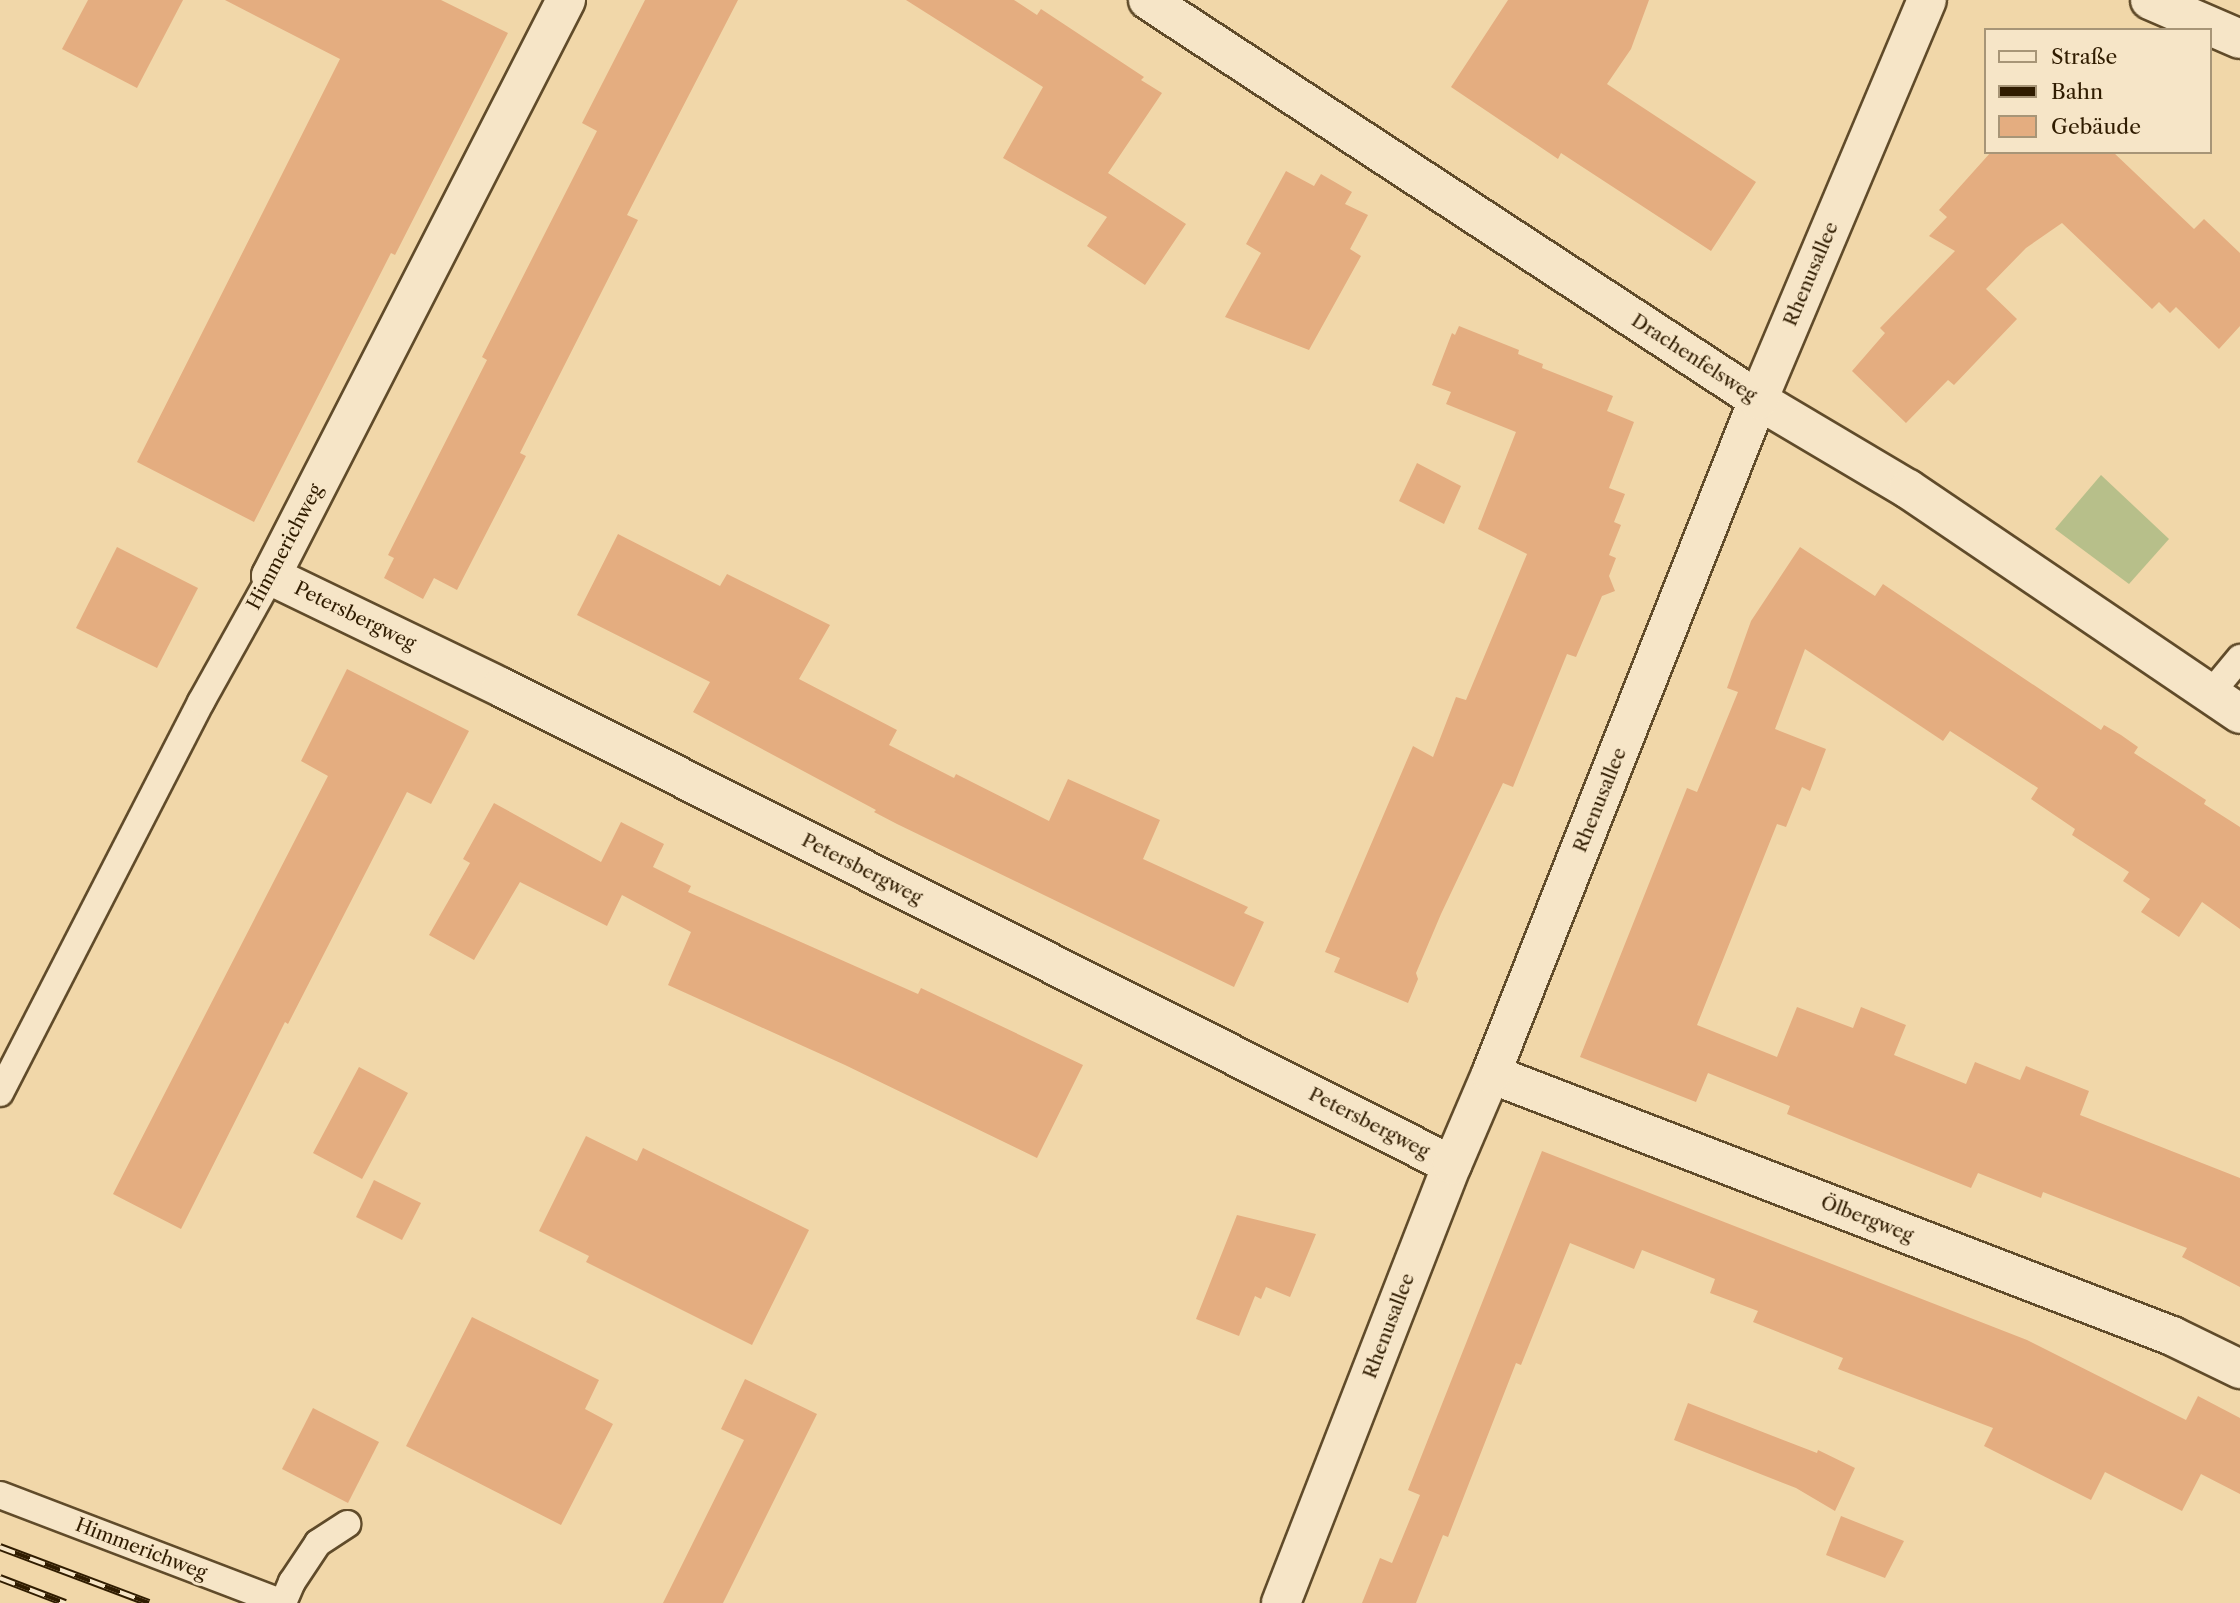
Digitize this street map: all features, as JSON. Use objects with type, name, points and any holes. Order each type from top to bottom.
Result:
[{"type":"street","name":"Himmerichweg","points":[[271,576],[566,0]]},
{"type":"street","name":"Drachenfelsweg","points":[[1148,0],[1758,400],[1908,489],[2225,704]]},
{"type":"street","name":"Rhenusallee","points":[[1282,1603],[1452,1165],[1492,1074],[1758,400],[1927,0]]},
{"type":"street","points":[[2151,0],[2240,39]]},
{"type":"street","name":"Petersbergweg","points":[[271,576],[526,699],[1452,1165]]},
{"type":"street","name":"Ölbergweg","points":[[1492,1074],[2172,1336],[2240,1368]]},
{"type":"lane","name":"Himmerichweg","points":[[0,1093],[201,702],[271,576]]},
{"type":"lane","points":[[2225,704],[2240,657]]},
{"type":"lane","name":"Himmerichweg","points":[[0,1495],[283,1603]]},
{"type":"lane","points":[[283,1603],[292,1582],[318,1543],[347,1524]]},
{"type":"green space","points":[[2101,475],[2169,539],[2129,584],[2055,529]]},
{"type":"building","points":[[88,0],[183,0],[137,88],[62,49]]},
{"type":"building","points":[[225,0],[441,0],[508,33],[395,255],[391,253],[254,522],[137,462],[340,59]]},
{"type":"building","points":[[645,0],[738,0],[627,215],[638,220],[520,453],[526,456],[457,590],[434,578],[423,599],[384,578],[394,558],[388,555],[487,360],[482,357],[597,131],[582,123]]},
{"type":"building","points":[[906,0],[1014,0],[1037,15],[1041,9],[1144,77],[1141,80],[1162,93],[1108,173],[1186,224],[1145,285],[1087,246],[1107,217],[1003,158],[1043,87]]},
{"type":"building","points":[[1508,0],[1649,0],[1631,49],[1607,84],[1756,182],[1711,251],[1561,153],[1558,159],[1451,87]]},
{"type":"building","points":[[1989,154],[2115,154],[2194,229],[2204,219],[2240,253],[2240,326],[2219,349],[2176,307],[2170,313],[2159,302],[2152,309],[2062,223],[2026,248],[1986,289],[2017,319],[1954,385],[1948,380],[1906,423],[1852,371],[1885,333],[1880,328],[1955,251],[1929,236],[1947,217],[1939,210]]},
{"type":"building","points":[[1286,171],[1314,186],[1321,174],[1352,192],[1345,204],[1368,215],[1350,249],[1361,256],[1309,350],[1225,317],[1261,253],[1246,244]]},
{"type":"building","points":[[1459,326],[1519,350],[1518,354],[1543,364],[1542,368],[1613,396],[1607,411],[1634,422],[1609,488],[1625,494],[1614,522],[1621,525],[1609,555],[1616,558],[1609,576],[1615,591],[1602,596],[1576,657],[1567,654],[1513,787],[1503,783],[1441,914],[1416,973],[1418,979],[1408,1003],[1334,972],[1340,958],[1325,952],[1413,746],[1433,757],[1456,697],[1466,700],[1527,554],[1478,529],[1516,432],[1446,404],[1451,392],[1432,385],[1452,333],[1455,335]]},
{"type":"building","points":[[1417,463],[1461,486],[1444,524],[1399,501]]},
{"type":"building","points":[[618,534],[720,586],[727,574],[830,625],[799,679],[897,730],[889,745],[954,778],[956,774],[1049,821],[1068,779],[1160,820],[1143,859],[1248,907],[1244,913],[1264,922],[1234,987],[897,824],[874,812],[876,810],[693,712],[710,682],[577,615]]},
{"type":"building","points":[[117,547],[198,588],[157,668],[76,628]]},
{"type":"building","points":[[1800,547],[1875,596],[1883,584],[2101,730],[2104,725],[2121,735],[2138,747],[2134,753],[2206,800],[2204,804],[2240,827],[2240,929],[2202,902],[2179,937],[2141,912],[2150,899],[2123,881],[2129,872],[2072,835],[2075,829],[2031,799],[2038,788],[1950,731],[1943,741],[1805,649],[1775,729],[1826,749],[1810,791],[1802,787],[1786,827],[1777,824],[1697,1025],[1777,1057],[1797,1007],[1853,1028],[1861,1007],[1906,1025],[1894,1055],[1966,1084],[1975,1062],[2020,1080],[2026,1066],[2089,1091],[2080,1115],[2240,1178],[2240,1287],[2182,1257],[2187,1248],[2043,1192],[2041,1198],[1978,1173],[1971,1188],[1787,1114],[1790,1106],[1708,1073],[1696,1102],[1580,1057],[1687,788],[1697,792],[1738,692],[1727,688],[1751,621]]},
{"type":"building","points":[[347,669],[469,731],[431,804],[407,792],[288,1024],[285,1022],[181,1229],[113,1194],[328,776],[301,761]]},
{"type":"building","points":[[494,803],[601,862],[621,822],[664,844],[653,867],[691,886],[688,892],[918,994],[921,988],[1083,1065],[1037,1158],[845,1065],[668,985],[691,932],[622,895],[607,926],[520,882],[474,960],[429,935],[470,863],[463,859]]},
{"type":"building","points":[[359,1067],[408,1093],[362,1179],[313,1153]]},
{"type":"building","points":[[586,1136],[637,1161],[643,1148],[809,1230],[752,1345],[586,1262],[589,1256],[539,1231]]},
{"type":"building","points":[[1542,1151],[2027,1340],[2186,1420],[2198,1396],[2240,1418],[2240,1494],[2201,1474],[2182,1511],[2105,1472],[2091,1500],[1984,1446],[1993,1428],[1838,1369],[1843,1358],[1753,1322],[1758,1311],[1710,1293],[1715,1279],[1642,1250],[1634,1269],[1570,1243],[1521,1365],[1516,1363],[1448,1537],[1443,1535],[1416,1603],[1362,1603],[1380,1558],[1392,1563],[1420,1495],[1408,1490]]},
{"type":"building","points":[[374,1180],[421,1203],[402,1240],[356,1217]]},
{"type":"building","points":[[1237,1215],[1316,1234],[1290,1297],[1266,1287],[1261,1299],[1255,1296],[1239,1336],[1196,1319]]},
{"type":"building","points":[[472,1317],[599,1380],[585,1409],[613,1424],[561,1525],[406,1446]]},
{"type":"building","points":[[745,1379],[817,1414],[723,1603],[663,1603],[744,1440],[721,1429]]},
{"type":"building","points":[[1688,1403],[1817,1453],[1818,1450],[1855,1468],[1835,1511],[1796,1488],[1674,1440]]},
{"type":"building","points":[[313,1408],[379,1442],[348,1503],[282,1469]]},
{"type":"building","points":[[1841,1516],[1904,1541],[1885,1578],[1826,1555]]},
{"type":"railway","points":[[0,1547],[149,1603]]},
{"type":"railway","points":[[0,1578],[65,1603]]}]
